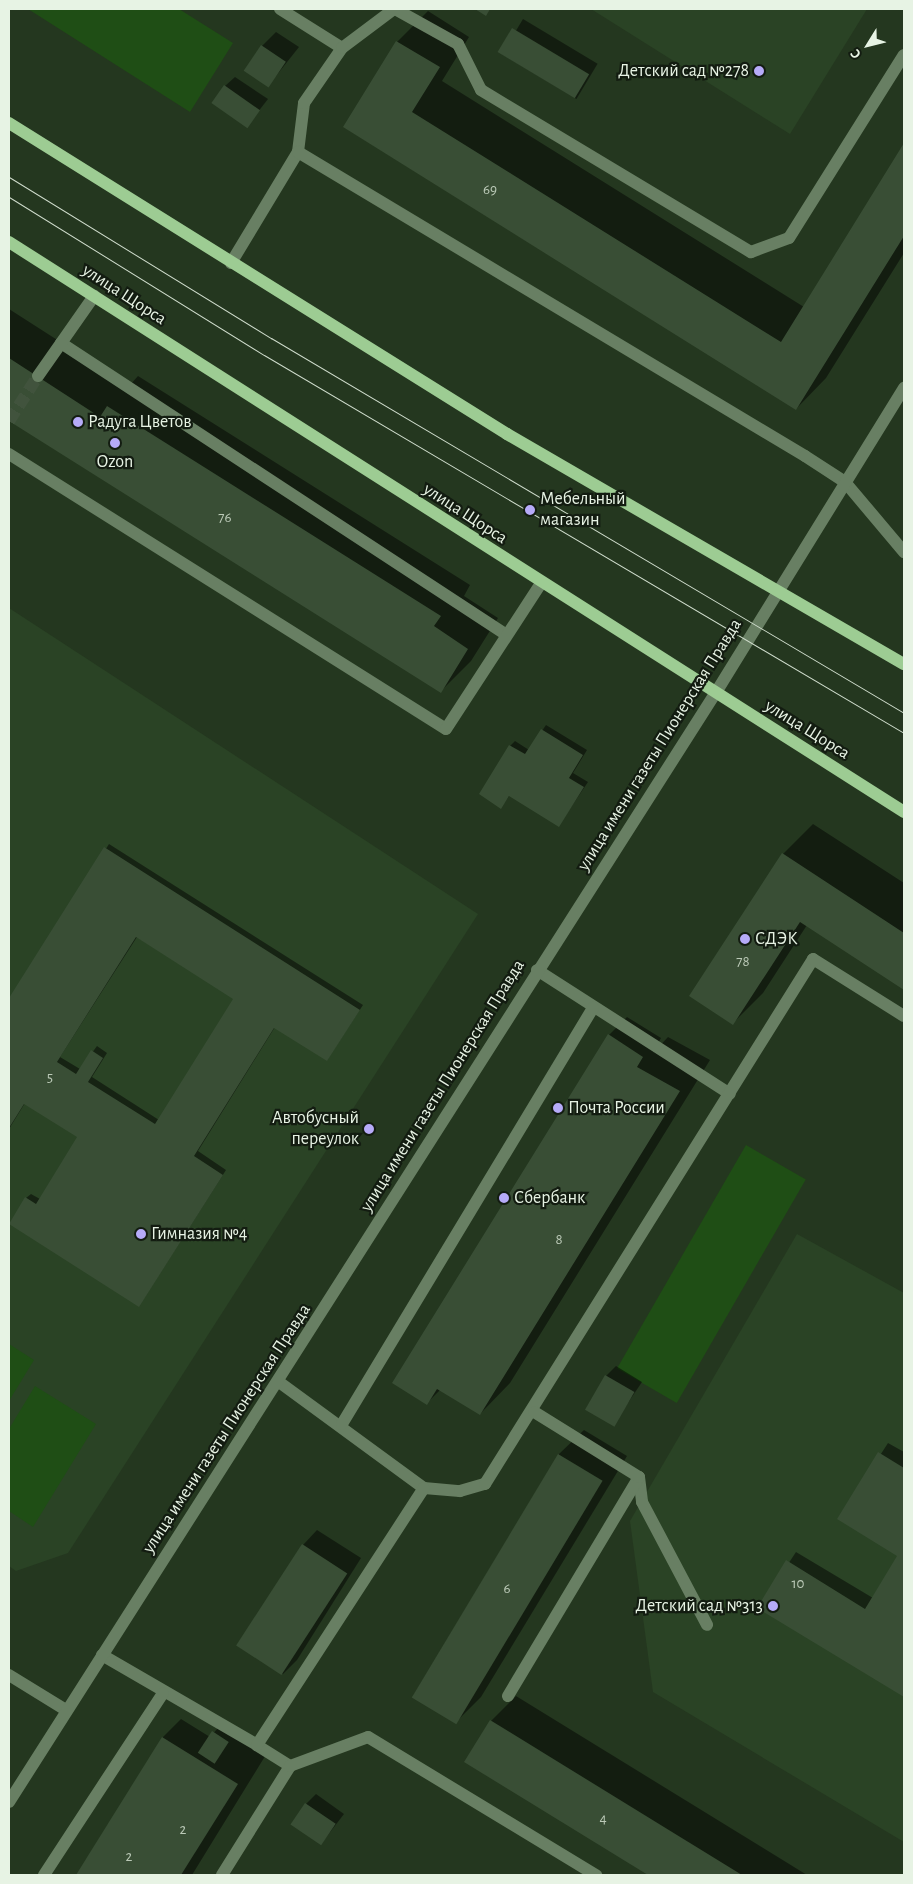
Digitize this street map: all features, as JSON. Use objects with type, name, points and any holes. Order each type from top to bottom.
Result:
[{"type":"main road","points":[[9,123],[507,434],[904,664]]},
{"type":"main road","name":"улица Щорса","points":[[9,242],[541,583],[904,812]]},
{"type":"street","points":[[280,9],[342,48]]},
{"type":"street","points":[[232,263],[298,152],[304,103],[342,48],[394,9],[458,44],[481,90],[751,252],[789,238],[904,55]]},
{"type":"street","points":[[298,152],[845,482],[904,552]]},
{"type":"street","points":[[38,376],[94,296]]},
{"type":"street","points":[[62,343],[505,634]]},
{"type":"street","name":"улица имени газеты Пионерская Правда","points":[[9,1802],[66,1710],[279,1382],[537,970],[716,694],[778,590],[904,388]]},
{"type":"street","points":[[9,454],[446,729],[505,634],[541,583]]},
{"type":"street","points":[[279,1382],[342,1424],[424,1488],[460,1491],[485,1484],[534,1412],[814,959],[904,1016]]},
{"type":"street","points":[[537,970],[593,1008],[730,1094]]},
{"type":"street","points":[[342,1424],[593,1008]]},
{"type":"street","points":[[534,1412],[639,1477]]},
{"type":"street","points":[[639,1477],[642,1502],[707,1625]]},
{"type":"street","points":[[508,1696],[639,1477]]},
{"type":"street","points":[[257,1745],[424,1488]]},
{"type":"street","points":[[102,1655],[163,1693],[257,1745],[290,1766]]},
{"type":"street","points":[[9,1675],[66,1710]]},
{"type":"street","points":[[44,1875],[163,1693]]},
{"type":"street","points":[[222,1875],[290,1766],[368,1736],[596,1875]]},
{"type":"shaded area","name":"Детский сад №278","points":[[591,9],[867,9],[790,134]]},
{"type":"shaded area","name":"Гимназия №4","points":[[9,608],[478,914],[68,1553],[16,1571],[9,1566]]},
{"type":"shaded area","name":"Детский сад №313","points":[[797,1234],[904,1293],[904,1842],[653,1692],[630,1521]]},
{"type":"green space","points":[[28,9],[179,9],[233,43],[190,112]]},
{"type":"green space","points":[[746,1145],[806,1180],[677,1403],[617,1368]]},
{"type":"green space","points":[[9,1344],[34,1360],[9,1401]]},
{"type":"green space","points":[[35,1386],[96,1424],[33,1527],[9,1511],[9,1429]]},
{"type":"building","points":[[475,9],[490,9],[486,16]]},
{"type":"building","points":[[512,28],[589,74],[575,98],[498,52]]},
{"type":"building","points":[[396,41],[440,67],[412,112],[781,342],[904,143],[904,236],[796,410],[343,127]]},
{"type":"building","points":[[261,45],[286,62],[269,87],[244,71]]},
{"type":"building","points":[[224,85],[260,110],[247,128],[211,103]]},
{"type":"building","points":[[9,358],[100,417],[107,406],[441,616],[434,626],[468,649],[441,693],[9,421]]},
{"type":"building","points":[[541,729],[583,755],[569,778],[584,787],[559,827],[509,796],[501,809],[479,794],[509,745],[525,754]]},
{"type":"building","points":[[104,847],[360,1010],[327,1061],[274,1028],[194,1156],[223,1175],[139,1307],[9,1224],[25,1197],[36,1204],[77,1137],[24,1104],[9,1128],[9,998]],"holes":[[[136,937],[233,999],[155,1124],[88,1082],[103,1058],[91,1050],[76,1074],[57,1062]]]},
{"type":"building","points":[[782,853],[904,933],[904,990],[800,922],[733,1025],[689,996]]},
{"type":"building","points":[[608,1034],[643,1057],[637,1067],[680,1091],[480,1415],[437,1389],[427,1405],[392,1383]]},
{"type":"building","points":[[605,1375],[634,1392],[614,1427],[585,1410]]},
{"type":"building","points":[[878,1452],[904,1468],[904,1697],[757,1608],[786,1560],[865,1609],[897,1556],[837,1519]]},
{"type":"building","points":[[558,1454],[603,1481],[456,1724],[412,1697]]},
{"type":"building","points":[[302,1544],[347,1573],[281,1675],[236,1645]]},
{"type":"building","points":[[490,1720],[742,1875],[648,1875],[464,1762]]},
{"type":"building","points":[[212,1731],[229,1742],[215,1764],[198,1753]]},
{"type":"building","points":[[162,1737],[238,1784],[181,1875],[76,1875]]},
{"type":"building","points":[[305,1803],[336,1824],[321,1845],[290,1825]]},
{"type":"tunnel","points":[[9,421],[38,376]]},
{"type":"tram line","points":[[9,177],[271,338],[904,713]]},
{"type":"tram line","points":[[9,197],[264,355],[904,733]]},
{"type":"place","name":"Детский сад №278","points":[[759,71]]},
{"type":"place","name":"Радуга Цветов","points":[[78,422]]},
{"type":"place","name":"Ozon","points":[[115,443]]},
{"type":"place","name":"Мебельный магазин","points":[[530,510]]},
{"type":"place","name":"СДЭК","points":[[745,939]]},
{"type":"place","name":"Почта России","points":[[558,1108]]},
{"type":"place","name":"Автобусный переулок","points":[[369,1129]]},
{"type":"place","name":"Сбербанк","points":[[504,1198]]},
{"type":"place","name":"Гимназия №4","points":[[141,1234]]},
{"type":"place","name":"Детский сад №313","points":[[773,1606]]}]
